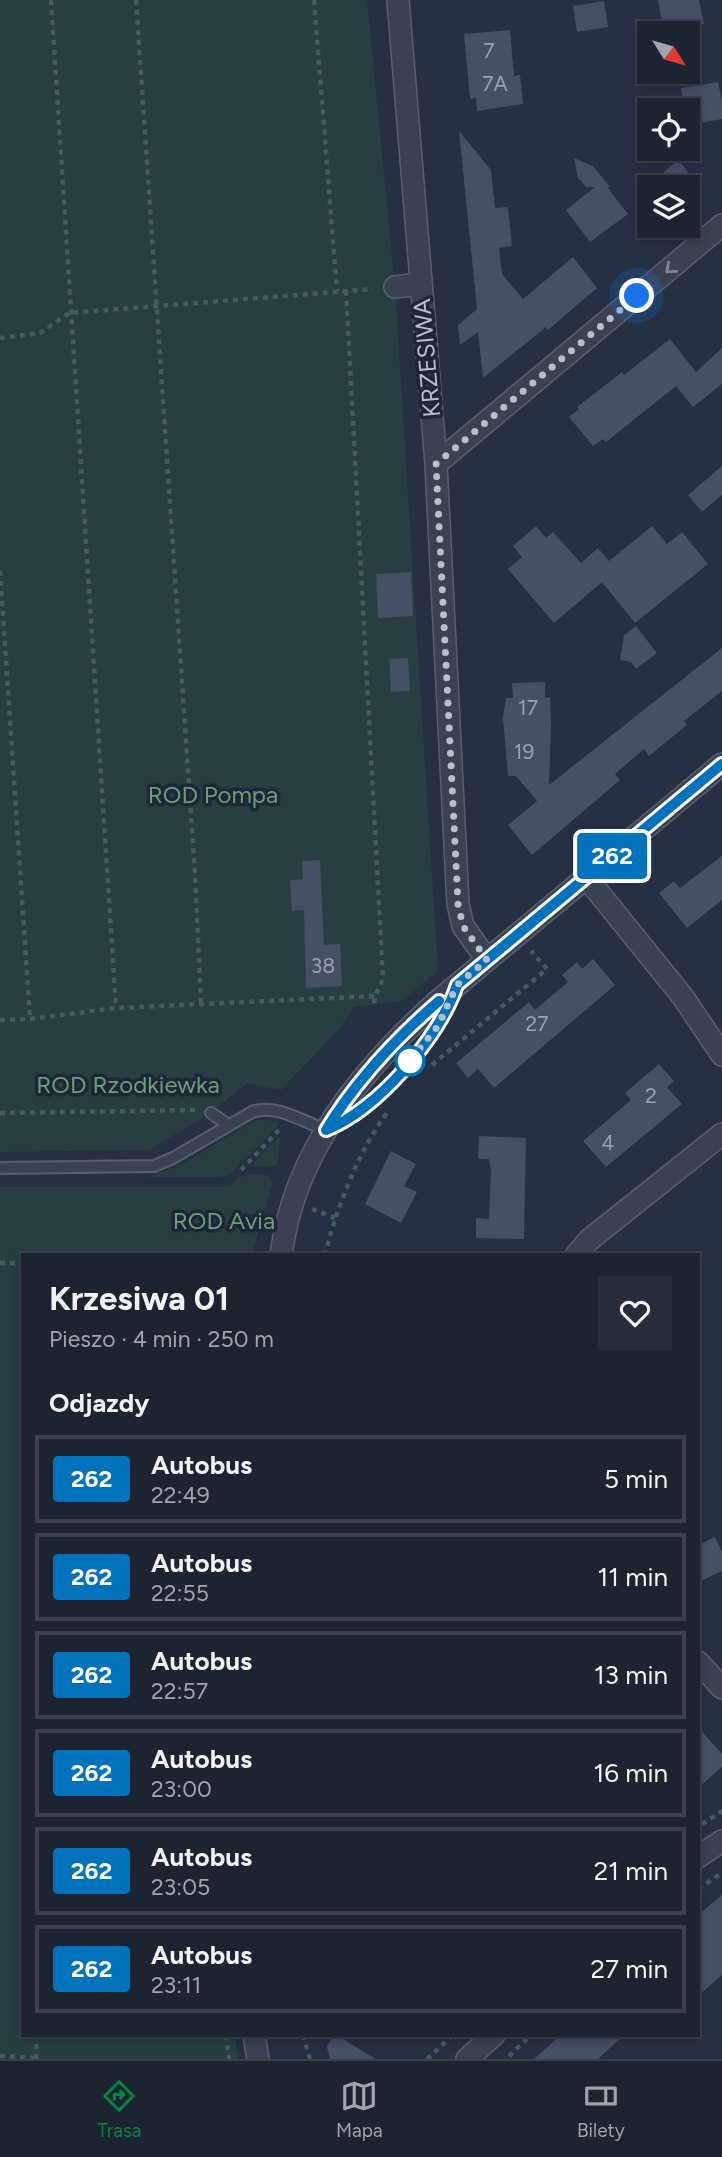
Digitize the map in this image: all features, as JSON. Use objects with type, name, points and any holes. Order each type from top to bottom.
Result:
[{"type":"street","name":"KRZESIWA","points":[[398,0],[436,464],[458,904],[463,926],[487,960]]},
{"type":"street","points":[[436,464],[722,225]]},
{"type":"street","points":[[395,287],[421,284]]},
{"type":"street","points":[[281,1253],[293,1203],[326,1130],[342,1104],[370,1069],[402,1035],[457,985],[722,764]]},
{"type":"street","points":[[586,877],[683,997],[722,1055]]},
{"type":"street","points":[[578,1253],[589,1240],[722,1134]]},
{"type":"street","points":[[700,1664],[722,1688]]},
{"type":"street","points":[[700,1856],[722,1841]]},
{"type":"street","points":[[254,2037],[258,2059]]},
{"type":"street","points":[[467,2059],[492,2037]]},
{"type":"lane","points":[[0,1168],[154,1166],[173,1158],[252,1112],[270,1109],[326,1130]]},
{"type":"lane","points":[[211,1113],[229,1125]]},
{"type":"path","points":[[51,0],[69,313],[116,1008]]},
{"type":"path","points":[[136,0],[195,875],[201,1004]]},
{"type":"path","points":[[314,0],[337,290]]},
{"type":"path","points":[[0,338],[40,332],[69,313],[395,287]]},
{"type":"path","points":[[346,291],[383,979],[374,1004]]},
{"type":"path","points":[[0,571],[30,1019]]},
{"type":"path","points":[[426,1072],[547,969],[527,947],[538,938],[528,926]]},
{"type":"path","points":[[0,1020],[116,1008],[375,996]]},
{"type":"path","points":[[325,1253],[346,1189],[373,1135],[393,1107]]},
{"type":"path","points":[[0,1113],[197,1110],[211,1113]]},
{"type":"path","points":[[241,1170],[279,1129],[283,1129]]},
{"type":"path","points":[[0,1263],[21,1263]]},
{"type":"path","points":[[700,1826],[722,1811]]},
{"type":"path","points":[[700,1888],[722,1873]]},
{"type":"path","points":[[0,2056],[36,2059],[37,2037]]},
{"type":"path","points":[[226,2037],[229,2059]]},
{"type":"path","points":[[304,2037],[310,2059]]},
{"type":"path","points":[[427,2059],[451,2037]]},
{"type":"path","points":[[505,2059],[529,2037]]},
{"type":"green space","name":"ROD Pompa","points":[[0,0],[367,0],[395,287],[438,971],[402,1001],[355,1007],[339,1029],[281,1090],[247,1083],[211,1113],[149,1150],[0,1152]]},
{"type":"green space","points":[[256,1120],[280,1124],[230,1174],[221,1177],[146,1177],[183,1164]]},
{"type":"green space","points":[[280,1138],[276,1166],[254,1167],[253,1163]]},
{"type":"green space","name":"ROD Avia","points":[[248,1174],[268,1175],[273,1181],[253,1253],[21,1253],[21,2037],[235,2037],[239,2059],[0,2059],[0,1187],[230,1187],[238,1178]]},
{"type":"building","points":[[658,0],[699,0],[704,24],[700,25],[700,21],[662,21]]},
{"type":"building","points":[[604,1],[608,27],[577,32],[573,6]]},
{"type":"building","points":[[510,30],[514,76],[520,75],[523,104],[477,111],[476,98],[470,99],[464,34]]},
{"type":"building","points":[[718,82],[722,119],[700,123],[700,98],[683,98],[681,88]]},
{"type":"building","points":[[459,131],[491,170],[495,208],[508,207],[512,246],[499,248],[502,274],[523,299],[573,257],[597,288],[548,330],[546,327],[483,378],[478,332],[460,345],[458,325],[477,309]]},
{"type":"building","points":[[574,158],[593,166],[628,214],[590,242],[566,210],[595,187],[586,187],[578,178]]},
{"type":"building","points":[[679,161],[691,175],[660,175]]},
{"type":"building","points":[[670,339],[696,372],[722,348],[722,384],[693,407],[676,386],[606,442],[603,439],[593,446],[569,417],[579,409],[577,407],[622,372],[624,375]]},
{"type":"building","points":[[722,466],[722,495],[702,512],[688,495]]},
{"type":"building","points":[[536,526],[546,538],[553,532],[581,563],[598,548],[609,561],[652,526],[667,544],[682,532],[708,564],[635,623],[602,582],[554,623],[508,569],[522,557],[513,546]]},
{"type":"building","points":[[411,572],[413,616],[378,618],[376,574]]},
{"type":"building","points":[[636,626],[657,653],[636,669],[631,662],[620,660],[624,635]]},
{"type":"building","points":[[722,648],[722,691],[684,721],[687,725],[649,756],[644,749],[615,774],[620,780],[532,855],[508,825],[537,801],[516,776],[508,776],[503,717],[506,698],[513,698],[512,683],[545,682],[545,698],[550,697],[549,785]]},
{"type":"building","points":[[408,658],[410,691],[391,692],[389,659]]},
{"type":"building","points":[[722,856],[722,900],[687,928],[659,893],[674,881],[680,888]]},
{"type":"building","points":[[320,860],[324,945],[340,944],[342,986],[306,988],[304,910],[292,911],[290,880],[303,879],[302,861]]},
{"type":"building","points":[[593,959],[615,985],[494,1088],[478,1069],[468,1078],[456,1063],[529,1002],[535,1010],[568,982],[562,975],[577,962],[582,969]]},
{"type":"building","points":[[659,1064],[674,1081],[667,1087],[682,1104],[606,1167],[583,1141],[631,1100],[625,1093]]},
{"type":"building","points":[[479,1136],[526,1138],[524,1239],[476,1238],[476,1218],[489,1219],[491,1172],[489,1159],[478,1159]]},
{"type":"building","points":[[391,1151],[416,1164],[404,1186],[417,1192],[401,1223],[365,1204]]},
{"type":"building","points":[[715,1537],[722,1552],[722,1571],[700,1581],[700,1544]]},
{"type":"building","points":[[700,1729],[722,1754],[722,1767],[700,1786]]},
{"type":"building","points":[[722,1895],[722,1975],[700,1994],[700,1913]]},
{"type":"building","points":[[333,2037],[339,2037],[376,2059],[330,2059],[327,2047]]},
{"type":"building","points":[[559,2037],[622,2037],[598,2059],[534,2059]]},
{"type":"bus line","name":"262","points":[[439,1001],[370,1069],[342,1104],[326,1130],[363,1109],[403,1069],[438,1026],[457,985],[722,764]]},
{"type":"route","points":[[410,1061],[403,1069],[438,1026],[457,985],[487,960],[463,926],[458,904],[436,464],[637,296]]},
{"type":"park label","name":"ROD Rzodkiewka","points":[[128,1085]]}]
